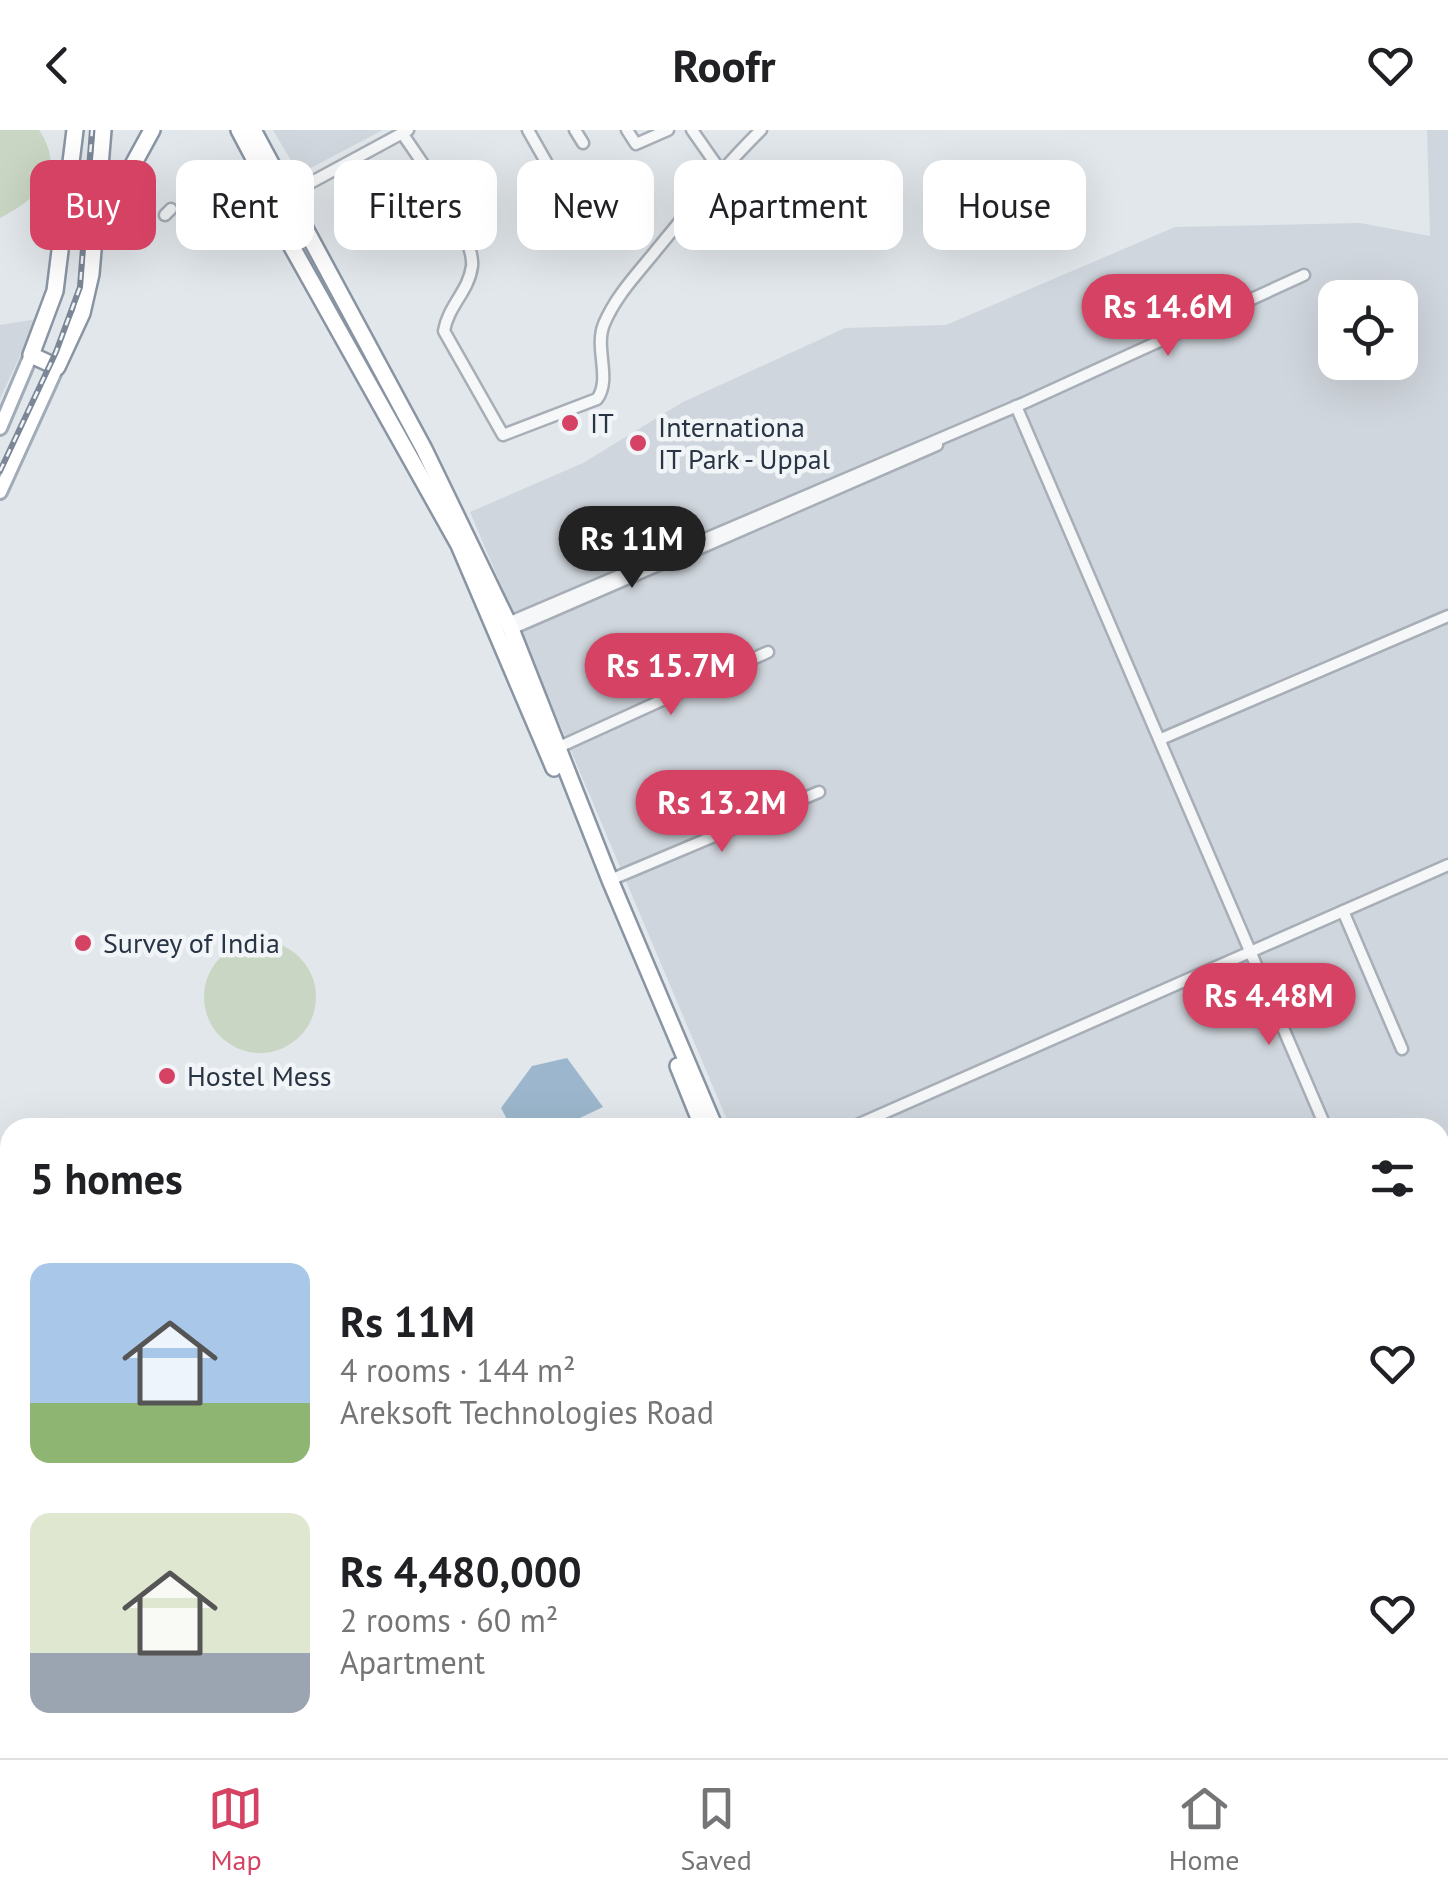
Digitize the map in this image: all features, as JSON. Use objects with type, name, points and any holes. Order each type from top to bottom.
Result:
[{"type":"highway","points":[[75,130],[55,290],[30,355],[57,367],[82,313],[92,250]]},
{"type":"highway","points":[[100,160],[103,130]]},
{"type":"highway","points":[[136,160],[152,130]]},
{"type":"highway","points":[[228,130],[459,545],[700,1118]]},
{"type":"highway","points":[[239,130],[259,160]]},
{"type":"highway","points":[[253,130],[266,160]]},
{"type":"highway","points":[[314,245],[424,449],[509,626],[711,1118]]},
{"type":"main road","points":[[0,428],[30,355]]},
{"type":"main road","points":[[0,492],[57,367]]},
{"type":"street","points":[[528,130],[545,160]]},
{"type":"street","points":[[575,130],[583,143]]},
{"type":"street","points":[[627,130],[636,144],[642,144],[668,130]]},
{"type":"street","points":[[692,130],[713,160]]},
{"type":"street","points":[[730,160],[762,130]]},
{"type":"street","points":[[314,180],[405,132],[443,193],[472,263],[466,286],[446,316],[444,331],[504,435],[597,399],[604,384],[599,359],[602,328],[617,298],[674,227]]},
{"type":"street","points":[[509,626],[1000,418],[1016,406],[1304,274]]},
{"type":"street","points":[[1016,406],[1322,1118]]},
{"type":"street","points":[[1161,740],[1448,616]]},
{"type":"street","points":[[557,748],[768,652]]},
{"type":"street","points":[[610,880],[818,792]]},
{"type":"street","points":[[873,1118],[1448,865]]},
{"type":"street","points":[[1343,911],[1402,1049]]},
{"type":"shaded area","points":[[273,130],[383,130],[314,166],[314,160],[291,160]]},
{"type":"shaded area","points":[[1427,130],[1448,130],[1448,1118],[726,1118],[470,512],[583,463],[683,402],[845,328],[946,325],[1175,227],[1360,223],[1430,236]]},
{"type":"shaded area","points":[[37,319],[0,399],[0,325]]},
{"type":"green space","points":[[0,130],[39,130],[50,160],[30,160],[30,198],[0,218]]},
{"type":"green space","points":[[260,941],[281,945],[300,957],[312,976],[316,997],[312,1018],[300,1037],[281,1049],[260,1053],[239,1049],[220,1037],[208,1018],[204,997],[208,976],[220,957],[239,945]]},
{"type":"water","points":[[567,1058],[603,1107],[580,1118],[506,1118],[501,1108],[532,1066]]},
{"type":"railway","points":[[0,471],[56,352],[80,287],[92,130]]},
{"type":"place","name":"IT","points":[[570,423]]},
{"type":"place","name":"Internationa IT Park - Uppal","points":[[638,443]]},
{"type":"place","name":"Survey of India","points":[[83,943]]},
{"type":"place","name":"Hostel Mess","points":[[167,1076]]}]
